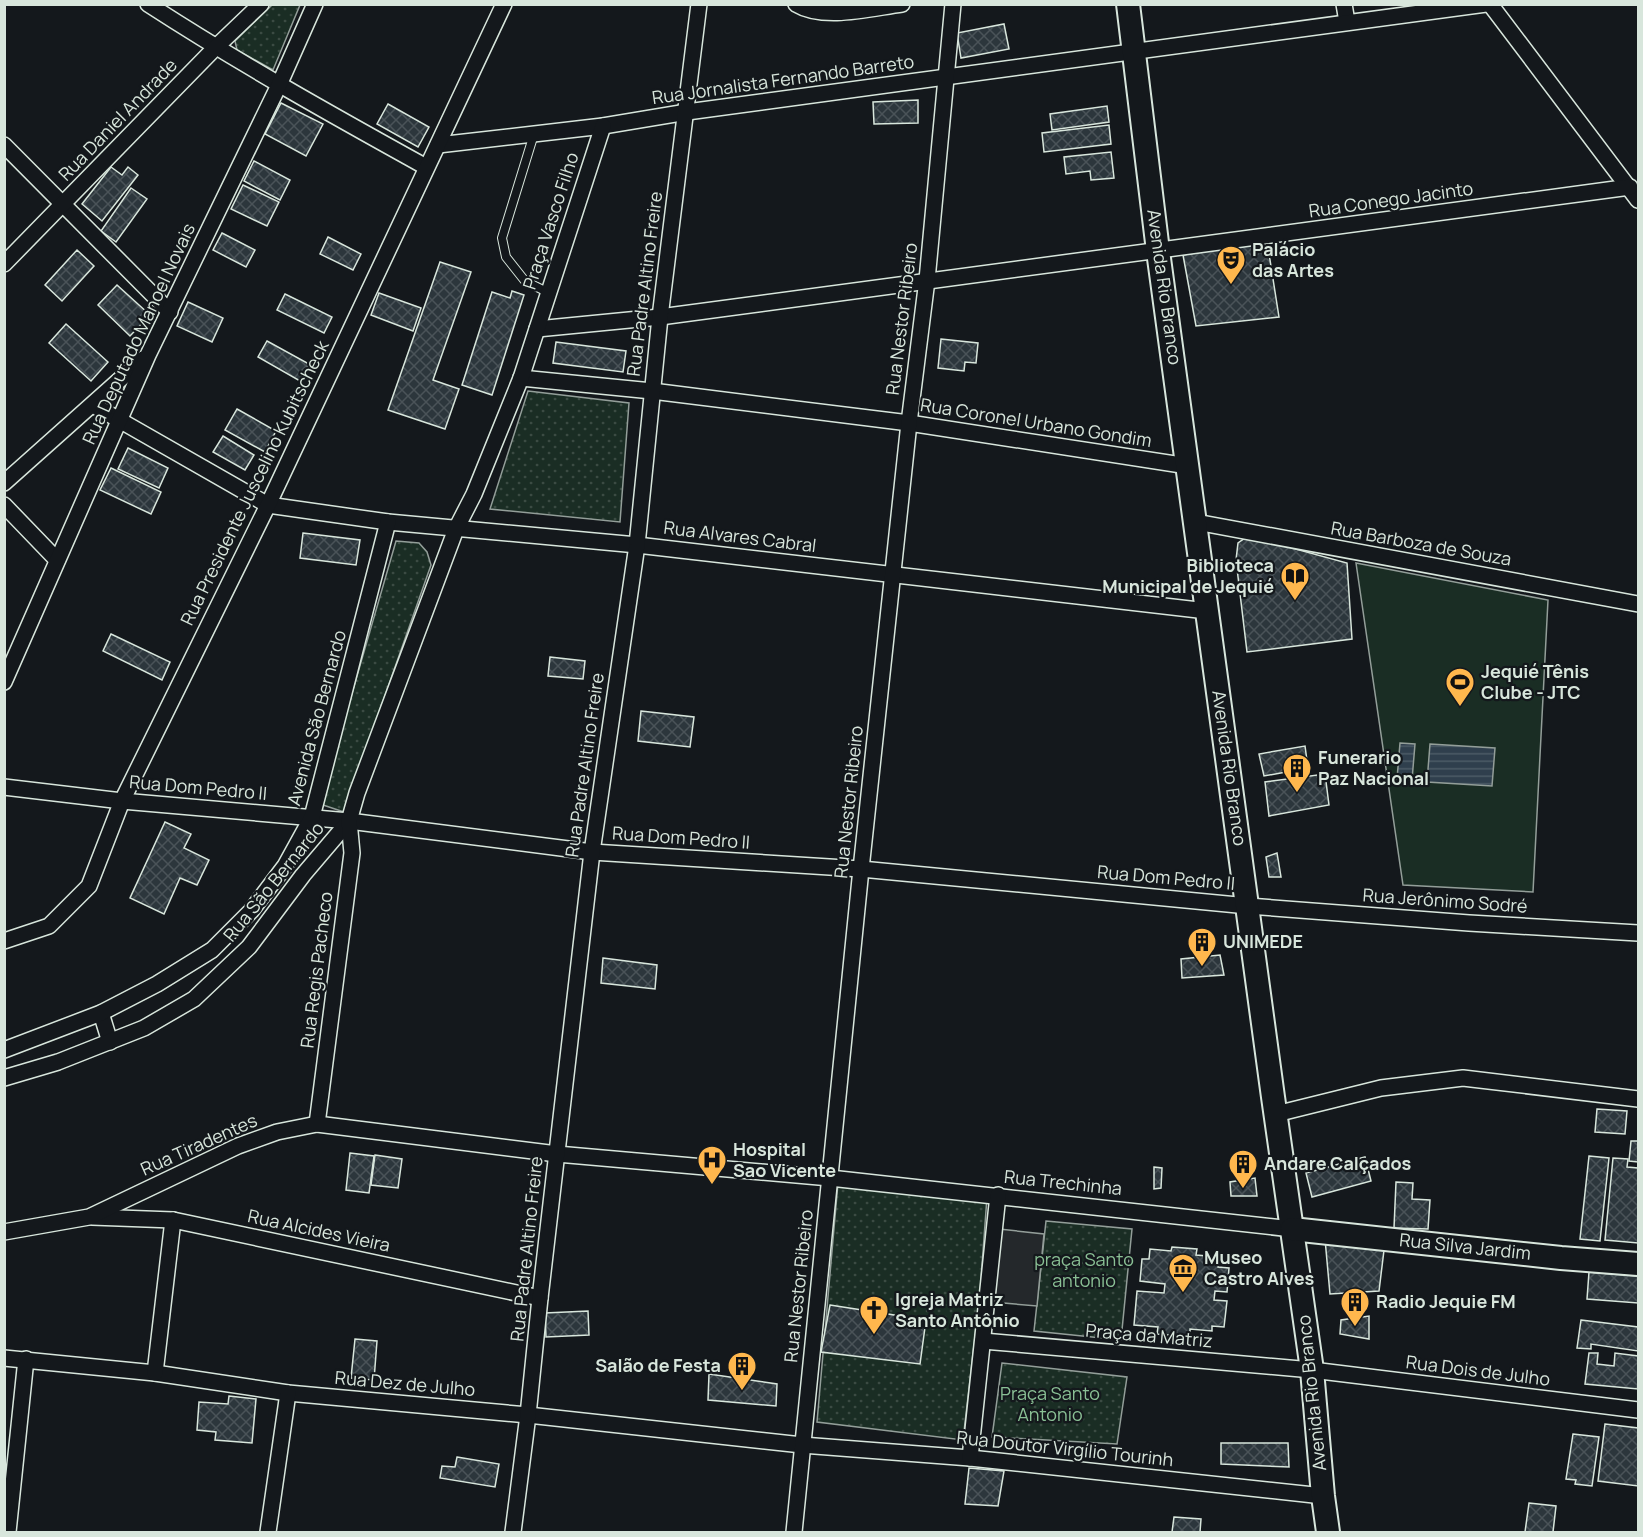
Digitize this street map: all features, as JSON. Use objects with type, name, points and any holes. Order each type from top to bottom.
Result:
[{"type":"main road","name":"Avenida Rio Branco","points":[[1128,4],[1158,250],[1312,1370],[1323,1496],[1329,1533]]},
{"type":"main road","name":"Rua Silva Jardim","points":[[1292,1229],[1638,1264]]},
{"type":"street","points":[[148,4],[215,48],[426,167]]},
{"type":"street","name":"Rua Daniel Andrade","points":[[4,264],[261,4]]},
{"type":"street","name":"Rua Deputado Manoel Novais","points":[[4,682],[148,355],[279,85],[315,4]]},
{"type":"street","name":"Rua Presidente Juscelino Kubitscheck","points":[[4,941],[49,926],[89,886],[122,801],[268,505],[504,4]]},
{"type":"street","name":"Rua Padre Altino Freire","points":[[513,1533],[591,852],[637,545],[660,317],[699,4]]},
{"type":"street","points":[[796,4],[804,9],[830,14],[902,4]]},
{"type":"street","name":"Rua Nestor Ribeiro","points":[[794,1533],[861,869],[909,423],[927,280],[953,4]]},
{"type":"street","points":[[1344,4],[1347,22]]},
{"type":"street","points":[[1488,4],[1634,194]]},
{"type":"street","name":"Rua Jornalista Fernando Barreto","points":[[438,145],[603,126],[947,76],[1488,4]]},
{"type":"street","name":"Praça Vasco Filho","points":[[456,529],[474,494],[521,378],[603,126]]},
{"type":"street","points":[[4,145],[170,312]]},
{"type":"street","name":"Rua Conego Jacinto","points":[[537,329],[660,317],[1158,250],[1634,194]]},
{"type":"street","points":[[4,483],[148,355]]},
{"type":"street","name":"Rua Coronel Urbano Gondim","points":[[521,378],[652,391],[909,423],[1188,466]]},
{"type":"street","points":[[93,405],[268,505]]},
{"type":"street","points":[[4,505],[57,560]]},
{"type":"street","name":"Rua Alvares Cabral","points":[[268,505],[388,522],[637,545],[1207,611]]},
{"type":"street","name":"Avenida São Bernardo","points":[[4,1050],[101,1013],[157,984],[212,950],[257,904],[285,866],[312,817],[388,522]]},
{"type":"street","name":"Rua Barboza de Souza","points":[[1196,522],[1638,604]]},
{"type":"street","points":[[349,820],[357,793],[456,529]]},
{"type":"street","name":"Rua Dom Pedro II","points":[[4,787],[122,801],[349,820],[591,852],[861,869],[1248,906]]},
{"type":"street","name":"Rua São Bernardo","points":[[4,1078],[58,1062],[144,1028],[194,999],[249,947],[303,875],[349,820]]},
{"type":"street","name":"Rua Regis Pacheco","points":[[317,1124],[352,853],[349,820]]},
{"type":"street","name":"Rua Jerônimo Sodré","points":[[1248,906],[1638,933]]},
{"type":"street","points":[[101,1013],[110,1042]]},
{"type":"street","points":[[1275,1114],[1381,1088],[1463,1078],[1638,1099]]},
{"type":"street","name":"Rua Tiradentes","points":[[4,1232],[89,1217],[238,1146],[277,1132],[317,1124],[557,1154]]},
{"type":"street","name":"Rua Trechinha","points":[[557,1154],[998,1195],[1292,1229]]},
{"type":"street","points":[[970,1458],[998,1195]]},
{"type":"street","name":"Rua Alcides Vieira","points":[[89,1217],[173,1220],[540,1298]]},
{"type":"street","points":[[155,1373],[173,1220]]},
{"type":"street","name":"Praça da Matriz","points":[[982,1341],[1312,1370]]},
{"type":"street","name":"Rua Dez de Julho","points":[[4,1358],[155,1373],[288,1393],[528,1415],[802,1445]]},
{"type":"street","points":[[8,1533],[26,1359]]},
{"type":"street","name":"Rua Dois de Julho","points":[[1312,1370],[1638,1410]]},
{"type":"street","points":[[268,1533],[288,1393]]},
{"type":"street","name":"Rua Doutor Virgílio Tourinh","points":[[802,1445],[970,1458],[1323,1496]]},
{"type":"lane","points":[[534,134],[502,238],[506,257],[525,281],[549,293]]},
{"type":"green space","points":[[272,5],[300,5],[273,70],[237,50],[235,41]]},
{"type":"green space","points":[[528,391],[629,403],[620,522],[490,509]]},
{"type":"green space","points":[[396,541],[419,543],[427,552],[431,565],[344,812],[320,804]]},
{"type":"green space","name":"Jequié Tênis Clube - JTC","points":[[1356,563],[1548,600],[1533,892],[1403,885]]},
{"type":"green space","points":[[838,1183],[987,1197],[980,1293],[963,1440],[817,1422]]},
{"type":"green space","name":"praça Santo antonio","points":[[1046,1221],[1132,1229],[1121,1340],[1034,1331]]},
{"type":"green space","name":"Praça Santo Antonio","points":[[1002,1363],[1127,1377],[1117,1444],[992,1437]]},
{"type":"shaded area","points":[[999,1229],[1044,1234],[1037,1306],[992,1302]]},
{"type":"water","points":[[1400,743],[1415,744],[1412,780],[1397,779]]},
{"type":"water","points":[[1430,744],[1495,748],[1492,786],[1427,782]]},
{"type":"building","points":[[1004,24],[1009,49],[961,58],[957,33]]},
{"type":"building","points":[[918,100],[918,123],[874,124],[873,102]]},
{"type":"building","points":[[281,103],[323,124],[306,156],[265,134]]},
{"type":"building","points":[[388,104],[429,127],[418,147],[377,124]]},
{"type":"building","points":[[1107,106],[1109,122],[1052,130],[1050,114]]},
{"type":"building","points":[[1109,125],[1111,144],[1044,152],[1042,133]]},
{"type":"building","points":[[1111,152],[1114,178],[1091,180],[1090,171],[1066,174],[1064,157]]},
{"type":"building","points":[[254,161],[290,180],[280,200],[244,181]]},
{"type":"building","points":[[111,167],[122,175],[128,167],[138,175],[102,221],[82,204]]},
{"type":"building","points":[[243,185],[279,202],[267,226],[231,209]]},
{"type":"building","points":[[131,188],[147,199],[116,242],[101,231]]},
{"type":"building","points":[[222,233],[255,250],[246,267],[213,250]]},
{"type":"building","points":[[328,237],[361,254],[353,270],[320,254]]},
{"type":"building","name":"Palácio das Artes","points":[[1267,241],[1279,317],[1196,326],[1183,255]]},
{"type":"building","points":[[77,250],[94,266],[62,301],[45,285]]},
{"type":"building","points":[[440,262],[471,272],[433,380],[459,389],[445,429],[388,410]]},
{"type":"building","points":[[117,285],[150,315],[130,336],[98,305]]},
{"type":"building","points":[[512,291],[524,295],[492,395],[462,385],[492,292],[510,298]]},
{"type":"building","points":[[379,293],[421,308],[413,331],[371,315]]},
{"type":"building","points":[[285,294],[332,317],[324,333],[277,310]]},
{"type":"building","points":[[188,302],[223,318],[212,342],[177,326]]},
{"type":"building","points":[[66,324],[108,362],[91,381],[49,343]]},
{"type":"building","points":[[941,339],[978,343],[976,363],[965,362],[964,371],[938,368]]},
{"type":"building","points":[[267,341],[309,364],[300,381],[258,357]]},
{"type":"building","points":[[556,342],[626,351],[623,372],[553,363]]},
{"type":"building","points":[[237,409],[276,431],[265,452],[225,430]]},
{"type":"building","points":[[223,436],[254,455],[245,470],[213,452]]},
{"type":"building","points":[[128,448],[168,468],[159,488],[118,469]]},
{"type":"building","points":[[111,468],[161,492],[151,514],[100,490]]},
{"type":"building","points":[[303,533],[360,540],[356,565],[300,558]]},
{"type":"building","name":"Biblioteca Municipal de Jequié","points":[[1248,536],[1347,563],[1352,639],[1247,652],[1236,560],[1238,543]]},
{"type":"building","points":[[111,634],[170,662],[162,680],[103,651]]},
{"type":"building","points":[[550,657],[585,661],[583,679],[548,676]]},
{"type":"building","points":[[641,711],[694,717],[690,747],[638,741]]},
{"type":"building","points":[[1305,746],[1308,768],[1264,776],[1259,754]]},
{"type":"building","name":"Funerario Paz Nacional","points":[[1325,774],[1329,805],[1269,816],[1265,782]]},
{"type":"building","points":[[165,822],[191,834],[184,848],[209,860],[197,885],[180,878],[164,914],[130,898]]},
{"type":"building","points":[[1277,853],[1281,877],[1269,877],[1266,857]]},
{"type":"building","name":"UNIMEDE","points":[[1220,955],[1224,975],[1182,978],[1181,959]]},
{"type":"building","points":[[603,958],[657,965],[655,989],[601,983]]},
{"type":"building","points":[[1597,1109],[1627,1111],[1625,1134],[1595,1132]]},
{"type":"building","points":[[1631,1141],[1638,1141],[1638,1162],[1629,1161]]},
{"type":"building","points":[[350,1153],[374,1156],[369,1193],[346,1190]]},
{"type":"building","points":[[375,1155],[402,1159],[398,1188],[371,1185]]},
{"type":"building","points":[[1589,1156],[1609,1158],[1600,1241],[1580,1239]]},
{"type":"building","points":[[1365,1157],[1371,1181],[1312,1197],[1306,1173]]},
{"type":"building","points":[[1613,1158],[1628,1159],[1627,1167],[1638,1168],[1638,1243],[1605,1240]]},
{"type":"building","points":[[1154,1167],[1162,1168],[1161,1188],[1154,1189]]},
{"type":"building","name":"Andare Calçados","points":[[1255,1178],[1257,1196],[1231,1196],[1230,1182]]},
{"type":"building","points":[[1396,1182],[1413,1183],[1412,1199],[1430,1200],[1428,1229],[1394,1228]]},
{"type":"building","points":[[1325,1239],[1385,1242],[1379,1291],[1330,1294]]},
{"type":"building","points":[[1172,1247],[1197,1249],[1196,1255],[1219,1257],[1218,1267],[1229,1268],[1227,1292],[1215,1291],[1214,1300],[1227,1301],[1224,1327],[1212,1326],[1212,1331],[1190,1329],[1190,1337],[1157,1334],[1158,1327],[1134,1325],[1137,1291],[1164,1293],[1165,1284],[1140,1281],[1142,1259],[1149,1259],[1150,1249],[1171,1251]]},
{"type":"building","points":[[1589,1272],[1638,1276],[1638,1303],[1587,1299]]},
{"type":"building","name":"Igreja Matriz Santo Antônio","points":[[830,1305],[926,1320],[920,1364],[821,1352]]},
{"type":"building","points":[[588,1311],[589,1335],[546,1337],[545,1313]]},
{"type":"building","name":"Radio Jequie FM","points":[[1369,1316],[1369,1339],[1340,1334],[1341,1320]]},
{"type":"building","points":[[1581,1320],[1638,1327],[1638,1351],[1591,1344],[1591,1349],[1577,1348]]},
{"type":"building","points":[[355,1339],[377,1341],[374,1380],[351,1378]]},
{"type":"building","points":[[1589,1353],[1598,1353],[1597,1364],[1614,1366],[1615,1353],[1638,1356],[1638,1389],[1585,1384]]},
{"type":"building","name":"Salão de Festa","points":[[709,1374],[777,1384],[776,1406],[708,1400]]},
{"type":"building","points":[[229,1396],[256,1399],[252,1443],[215,1440],[216,1432],[197,1430],[199,1402],[228,1404]]},
{"type":"building","points":[[1605,1424],[1638,1428],[1638,1486],[1598,1481]]},
{"type":"building","points":[[1573,1434],[1599,1437],[1592,1486],[1575,1484],[1576,1480],[1566,1479]]},
{"type":"building","points":[[1221,1443],[1288,1443],[1289,1467],[1221,1464]]},
{"type":"building","points":[[457,1457],[499,1464],[495,1487],[440,1478],[442,1466],[455,1467]]},
{"type":"building","points":[[969,1468],[1004,1471],[998,1506],[965,1504]]},
{"type":"building","points":[[1529,1503],[1556,1506],[1553,1532],[1525,1532]]},
{"type":"building","points":[[1174,1517],[1201,1519],[1200,1532],[1172,1532]]},
{"type":"place","name":"Palácio das Artes","points":[[1231,286]]},
{"type":"place","name":"Biblioteca Municipal de Jequié","points":[[1295,602]]},
{"type":"place","name":"Jequié Tênis Clube - JTC","points":[[1460,708]]},
{"type":"place","name":"Funerario Paz Nacional","points":[[1297,794]]},
{"type":"place","name":"UNIMEDE","points":[[1202,968]]},
{"type":"place","name":"Hospital Sao Vicente","points":[[712,1186]]},
{"type":"place","name":"Andare Calçados","points":[[1243,1190]]},
{"type":"place","name":"Museo Castro Alves","points":[[1183,1294]]},
{"type":"place","name":"Radio Jequie FM","points":[[1355,1328]]},
{"type":"place","name":"Igreja Matriz Santo Antônio","points":[[874,1336]]},
{"type":"place","name":"Salão de Festa","points":[[742,1392]]}]
